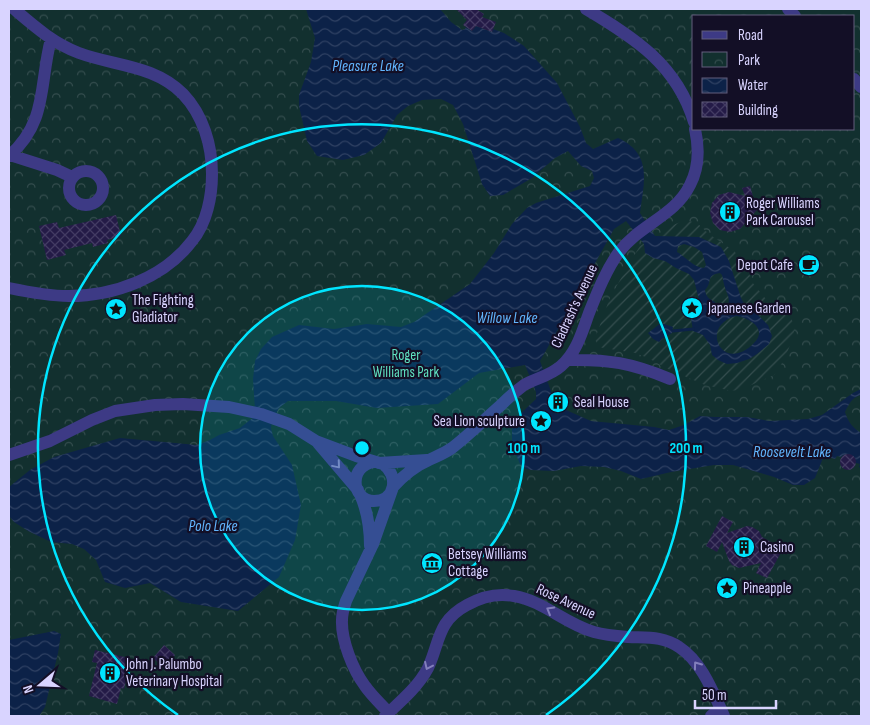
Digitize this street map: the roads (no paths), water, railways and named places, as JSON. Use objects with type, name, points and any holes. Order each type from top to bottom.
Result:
[{"type":"street","points":[[9,288],[58,295],[81,295],[112,290],[140,282],[173,261],[192,241],[202,225],[212,181],[212,164],[208,140],[196,113],[174,86],[153,73],[78,53],[51,40],[14,9]]},
{"type":"street","points":[[586,9],[630,36],[656,59],[682,95],[692,118]]},
{"type":"street","points":[[51,40],[38,112],[27,136],[9,155],[58,170],[72,177]]},
{"type":"street","name":"Cladrash's Avenue","points":[[392,489],[411,471],[450,450],[510,396],[531,382],[557,370],[567,360],[575,348],[594,300],[622,248],[635,235],[672,208],[682,198],[690,185],[697,159],[695,130]]},
{"type":"street","points":[[567,360],[620,363],[647,370],[670,379]]},
{"type":"street","points":[[9,455],[50,441],[105,414],[155,405],[183,404],[211,405],[246,410],[280,420],[302,431],[316,441],[387,467],[392,474],[394,483],[378,532],[344,608],[342,621],[349,655],[356,672],[387,714]]},
{"type":"street","points":[[316,441],[359,492],[369,500],[375,501],[386,497],[392,489]]},
{"type":"street","name":"Cladrash's Avenue","points":[[377,462],[429,460]]},
{"type":"street","points":[[368,556],[370,532],[365,506],[355,482],[359,470],[366,464],[377,462]]},
{"type":"street","name":"Rose Avenue","points":[[387,714],[407,696],[423,676],[428,668],[442,629],[452,616],[477,600],[501,595],[515,596],[541,605],[573,624],[592,631],[616,636],[656,638],[673,643],[688,653],[697,664],[718,713]]},
{"type":"water","points":[[306,9],[440,9],[451,22],[462,30],[466,27],[472,31],[476,26],[492,32],[493,29],[504,33],[524,46],[557,83],[580,127],[586,143],[593,149],[618,138],[637,152],[644,170],[640,213],[655,236],[699,237],[721,247],[729,261],[741,298],[746,307],[768,325],[772,336],[769,344],[757,354],[737,363],[727,364],[718,360],[712,355],[710,345],[703,335],[693,331],[691,318],[701,312],[694,280],[689,274],[645,253],[644,244],[626,221],[614,229],[540,361],[552,394],[549,396],[557,414],[566,410],[591,421],[669,430],[684,425],[700,416],[747,417],[769,421],[808,419],[822,415],[861,389],[861,395],[853,399],[845,412],[851,424],[861,433],[861,468],[859,467],[860,464],[856,463],[850,455],[837,456],[835,459],[825,456],[815,478],[804,485],[793,485],[774,477],[733,465],[714,465],[641,479],[604,467],[581,466],[554,471],[526,469],[520,464],[512,445],[512,429],[516,418],[536,399],[536,392],[525,365],[479,373],[438,404],[377,408],[336,401],[288,401],[279,408],[272,421],[271,428],[273,436],[292,465],[301,505],[295,540],[279,577],[238,611],[181,602],[150,583],[125,588],[105,582],[96,560],[84,549],[72,544],[51,542],[14,522],[9,516],[9,487],[30,470],[54,457],[120,438],[197,445],[240,428],[255,416],[253,379],[255,361],[261,349],[272,337],[299,325],[334,329],[367,324],[401,327],[414,322],[470,284],[494,253],[512,224],[527,208],[536,203],[590,186],[594,178],[592,171],[581,166],[568,151],[555,158],[532,178],[503,195],[490,196],[482,184],[463,124],[453,105],[441,99],[422,100],[408,106],[397,115],[381,143],[364,155],[343,160],[317,156],[307,141],[299,106],[299,95],[311,62],[315,38]],"holes":[[[684,244],[702,252],[706,265],[704,268],[693,264],[677,252],[678,246]],[[720,273],[722,275],[729,300],[724,309],[716,307],[715,302],[708,298],[705,292],[712,275]],[[736,316],[747,319],[756,325],[759,333],[758,338],[743,351],[733,354],[725,351],[719,345],[717,337],[718,329],[725,321]]]},
{"type":"water","points":[[661,323],[673,327],[672,333],[659,342],[648,333]]},
{"type":"water","points":[[54,631],[61,634],[45,707],[39,716],[9,716],[9,640]]},
{"type":"waterway","points":[[673,331],[693,329]]},
{"type":"place","name":"Roger Williams Park Carousel","points":[[730,212]]},
{"type":"place","name":"Depot Cafe","points":[[809,265]]},
{"type":"place","name":"Japanese Garden","points":[[692,308]]},
{"type":"place","name":"The Fighting Gladiator","points":[[116,309]]},
{"type":"place","name":"Seal House","points":[[558,402]]},
{"type":"place","name":"Sea Lion sculpture","points":[[541,421]]},
{"type":"place","name":"Casino","points":[[744,547]]},
{"type":"place","name":"Betsey Williams Cottage","points":[[432,563]]},
{"type":"place","name":"Pineapple","points":[[727,588]]},
{"type":"place","name":"John J. Palumbo Veterinary Hospital","points":[[110,673]]},
{"type":"water label","name":"Pleasure Lake","points":[[368,65]]},
{"type":"water label","name":"Willow Lake","points":[[507,317]]},
{"type":"water label","name":"Roosevelt Lake","points":[[792,451]]},
{"type":"water label","name":"Polo Lake","points":[[213,525]]},
{"type":"park label","name":"Roger Williams Park","points":[[406,364]]}]
